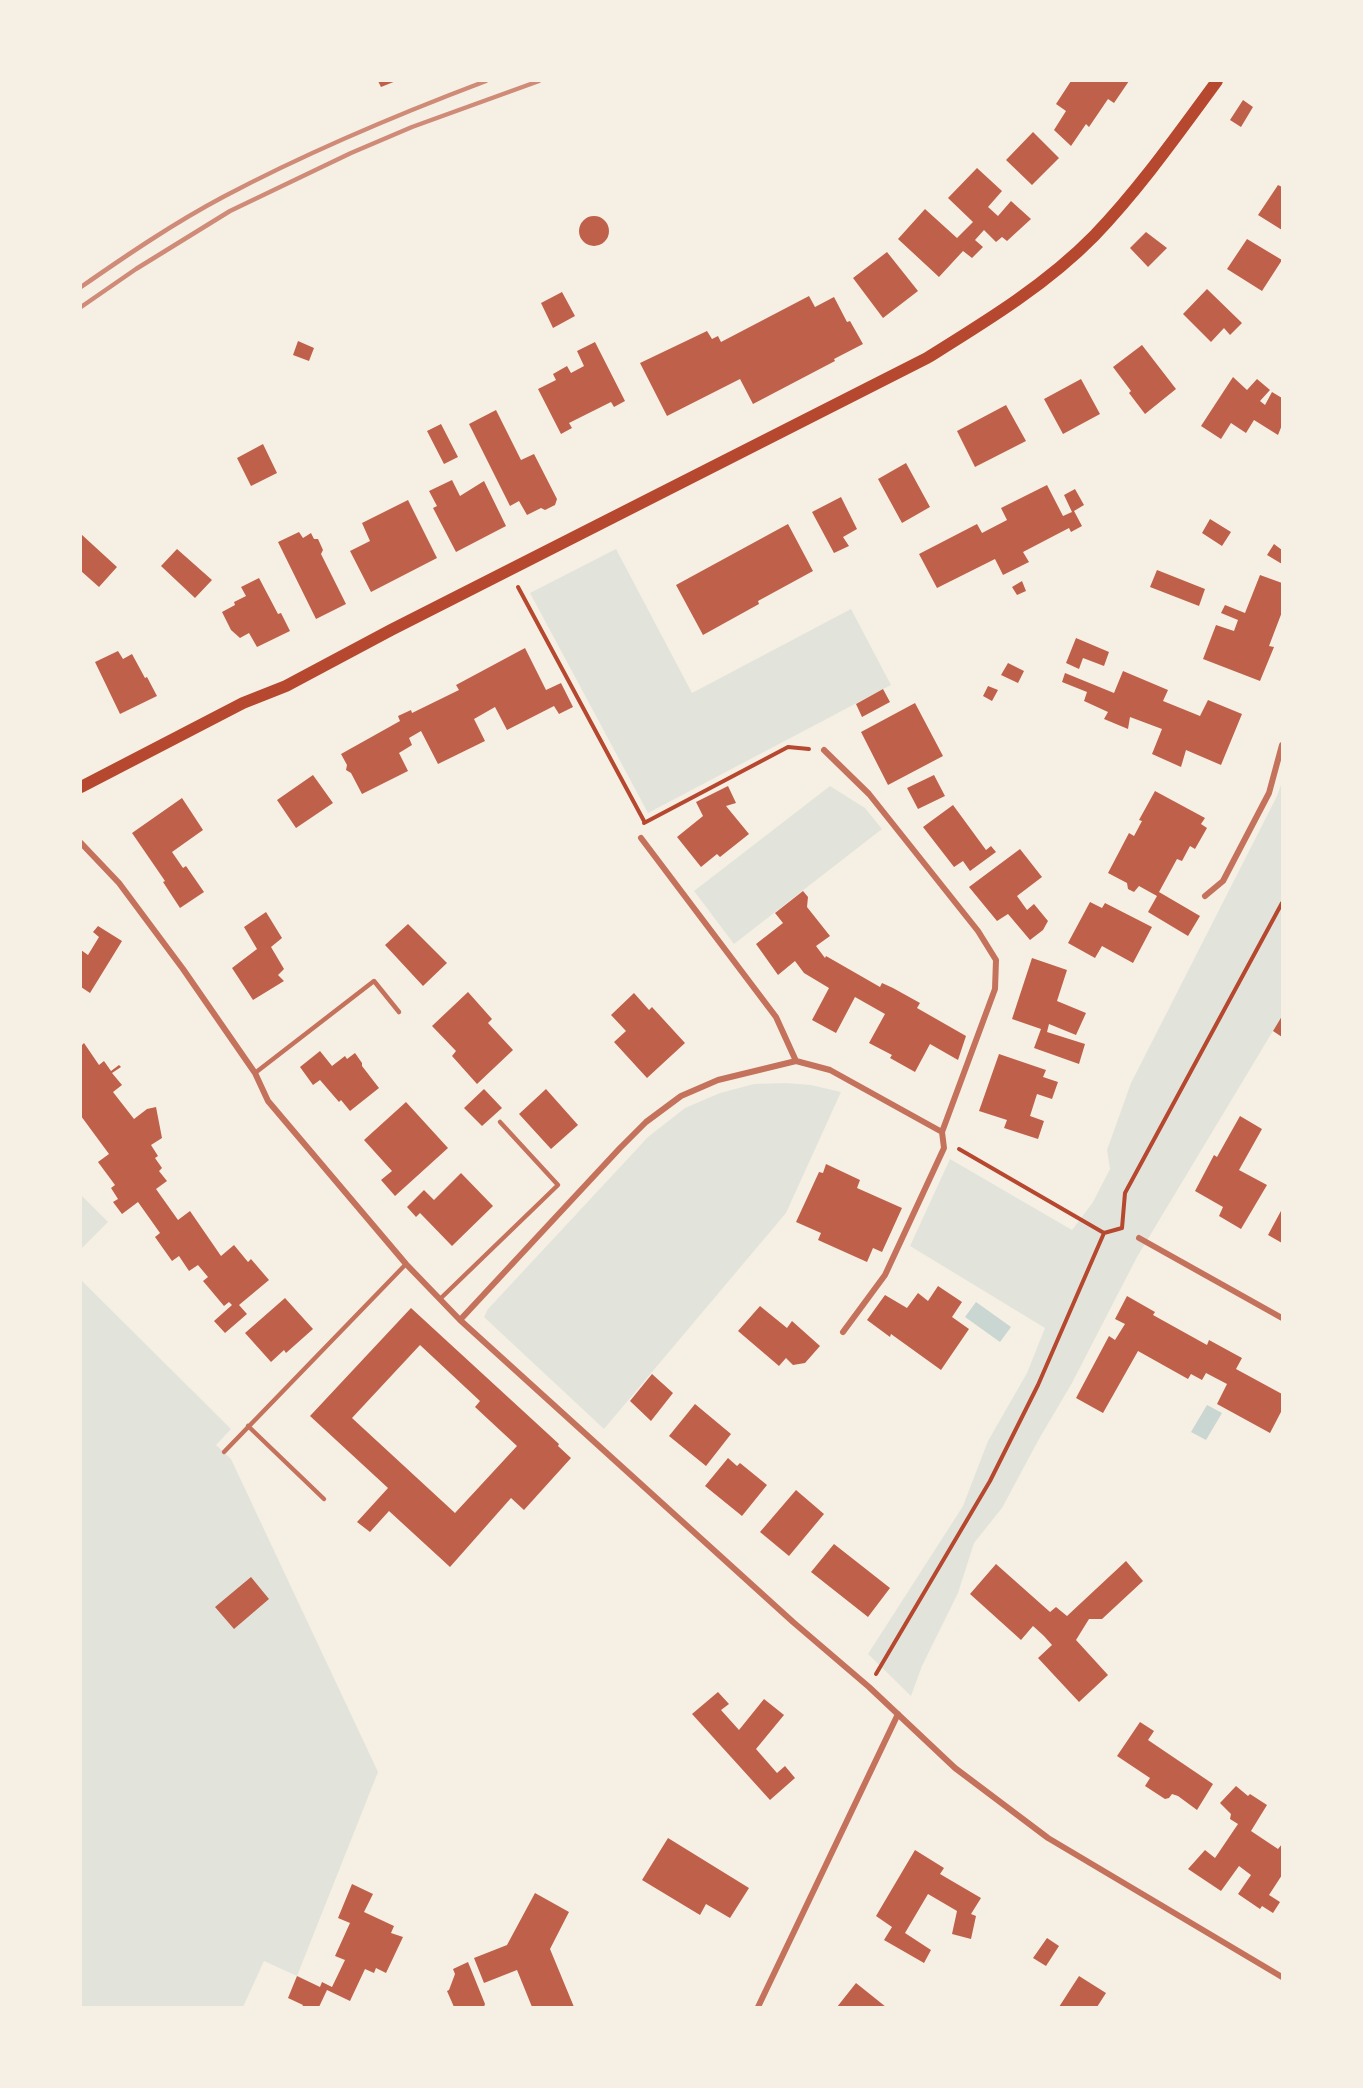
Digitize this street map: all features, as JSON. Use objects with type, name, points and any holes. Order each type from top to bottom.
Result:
[{"type":"main road","points":[[81,787],[243,703],[286,686],[927,358],[975,328],[1055,270],[1092,237],[1136,189],[1217,81]]},
{"type":"street","points":[[1205,896],[1223,881],[1269,793],[1282,745]]},
{"type":"street","points":[[824,750],[869,794],[978,931],[996,960],[995,989],[942,1132],[944,1148],[885,1275],[843,1332]]},
{"type":"street","points":[[641,838],[776,1017],[796,1061]]},
{"type":"street","points":[[81,843],[119,883],[183,969],[255,1073],[268,1101],[406,1264],[460,1320],[793,1622],[869,1687],[955,1768],[1048,1838],[1282,1977]]},
{"type":"street","points":[[460,1320],[646,1122],[681,1096],[718,1080],[796,1061],[830,1070],[942,1132]]},
{"type":"street","points":[[1139,1238],[1282,1318]]},
{"type":"street","points":[[758,2007],[898,1714]]},
{"type":"lane","points":[[255,1073],[374,981],[399,1012]]},
{"type":"lane","points":[[440,1299],[558,1185],[500,1122]]},
{"type":"lane","points":[[224,1452],[406,1264]]},
{"type":"lane","points":[[248,1426],[324,1498]]},
{"type":"path","points":[[510,570],[644,822],[641,838]]},
{"type":"path","points":[[644,822],[788,747],[824,750]]},
{"type":"path","points":[[942,1132],[954,1146],[1104,1233],[1122,1228],[1125,1192],[1282,903]]},
{"type":"path","points":[[869,1687],[990,1481],[1038,1385],[1104,1233]]},
{"type":"shaded area","points":[[616,549],[692,693],[851,609],[891,685],[648,813],[530,593]]},
{"type":"shaded area","points":[[1282,782],[1282,1016],[1137,1257],[1072,1383],[1002,1508],[974,1543],[958,1593],[922,1666],[911,1696],[868,1654],[963,1506],[988,1441],[1027,1373],[1045,1328],[910,1246],[950,1159],[1072,1230],[1093,1202],[1110,1169],[1107,1150],[1131,1083],[1277,796]]},
{"type":"shaded area","points":[[830,786],[865,808],[882,829],[734,944],[694,891]]},
{"type":"shaded area","points":[[754,1084],[811,1085],[841,1092],[786,1213],[604,1429],[484,1317],[488,1309],[648,1137],[685,1108],[720,1093]]},
{"type":"shaded area","points":[[81,1195],[108,1222],[81,1249]]},
{"type":"shaded area","points":[[81,1280],[231,1429],[216,1445],[231,1459],[378,1772],[297,1976],[264,1961],[243,2007],[81,2007]]},
{"type":"shaded area","points":[[976,1302],[1011,1327],[1000,1342],[965,1317]]},
{"type":"shaded area","points":[[1207,1405],[1222,1413],[1206,1440],[1191,1432]]},
{"type":"building","points":[[378,81],[396,81],[381,87]]},
{"type":"building","points":[[1071,81],[1129,81],[1114,103],[1108,99],[1089,127],[1086,124],[1071,146],[1054,130],[1066,111],[1056,104]]},
{"type":"building","points":[[1243,100],[1253,107],[1241,127],[1230,120]]},
{"type":"building","points":[[1033,132],[1059,158],[1032,185],[1006,160]]},
{"type":"building","points":[[977,168],[1002,191],[988,207],[998,216],[1011,201],[1031,219],[1007,241],[1002,237],[996,242],[984,230],[975,240],[983,247],[972,258],[963,251],[939,277],[898,239],[925,209],[957,238],[973,222],[948,198]]},
{"type":"building","points":[[1278,185],[1282,187],[1282,230],[1258,215]]},
{"type":"building","points":[[594,216],[605,220],[609,231],[605,242],[594,246],[583,242],[579,231],[583,220]]},
{"type":"building","points":[[1146,232],[1167,248],[1148,267],[1130,248]]},
{"type":"building","points":[[1247,239],[1282,260],[1262,291],[1227,269]]},
{"type":"building","points":[[887,252],[918,291],[883,318],[853,278]]},
{"type":"building","points":[[1207,289],[1242,323],[1230,335],[1224,328],[1211,342],[1183,314]]},
{"type":"building","points":[[562,292],[575,316],[553,328],[541,303]]},
{"type":"building","points":[[809,296],[815,307],[834,297],[847,322],[850,321],[863,344],[753,404],[740,379],[667,416],[640,363],[707,331],[712,339],[718,336],[721,342]]},
{"type":"building","points":[[298,341],[314,348],[309,361],[293,355]]},
{"type":"building","points":[[595,342],[625,401],[614,407],[611,402],[569,423],[572,428],[561,434],[538,389],[556,380],[553,374],[567,366],[571,373],[584,366],[577,351]]},
{"type":"building","points":[[1142,345],[1176,389],[1145,414],[1113,367]]},
{"type":"building","points":[[1233,377],[1247,390],[1257,379],[1270,390],[1260,401],[1265,405],[1272,392],[1282,398],[1282,425],[1278,435],[1254,420],[1246,433],[1231,423],[1221,439],[1201,426]]},
{"type":"building","points":[[1081,379],[1100,414],[1063,434],[1044,399]]},
{"type":"building","points":[[1006,405],[1026,441],[975,467],[957,431]]},
{"type":"building","points":[[496,410],[521,460],[534,454],[557,499],[555,505],[545,510],[541,508],[527,515],[519,501],[510,506],[469,424]]},
{"type":"building","points":[[441,424],[458,457],[444,464],[427,431]]},
{"type":"building","points":[[263,444],[277,473],[251,486],[237,458]]},
{"type":"building","points":[[906,463],[930,507],[902,523],[878,479]]},
{"type":"building","points":[[452,480],[460,496],[484,481],[506,526],[456,552],[433,508],[437,506],[429,491]]},
{"type":"building","points":[[1047,485],[1063,516],[1072,512],[1064,495],[1075,489],[1084,505],[1074,511],[1082,526],[1071,532],[1069,528],[1023,552],[1029,562],[1003,575],[995,559],[937,588],[919,554],[977,524],[982,533],[1007,520],[1001,508]]},
{"type":"building","points":[[841,497],[857,529],[843,537],[849,546],[834,553],[812,512]]},
{"type":"building","points":[[408,500],[437,558],[371,592],[350,551],[370,541],[362,523]]},
{"type":"building","points":[[1210,519],[1231,532],[1222,546],[1202,533]]},
{"type":"building","points":[[788,524],[813,571],[703,635],[676,585]]},
{"type":"building","points":[[299,532],[303,538],[311,533],[314,539],[318,539],[323,550],[321,554],[346,604],[316,619],[278,542]]},
{"type":"building","points":[[81,534],[117,567],[99,587],[81,571]]},
{"type":"building","points":[[1274,544],[1282,550],[1282,564],[1267,555]]},
{"type":"building","points":[[177,549],[212,580],[195,598],[161,566]]},
{"type":"building","points":[[1157,570],[1205,589],[1199,606],[1150,587]]},
{"type":"building","points":[[1260,575],[1282,583],[1282,612],[1269,646],[1274,647],[1260,681],[1203,659],[1216,625],[1234,631],[1238,620],[1221,613],[1225,605],[1245,613]]},
{"type":"building","points":[[259,578],[290,631],[257,647],[249,633],[240,638],[231,630],[222,612],[246,596],[241,587]]},
{"type":"building","points":[[1022,581],[1026,591],[1017,595],[1012,587]]},
{"type":"building","points":[[1076,638],[1109,652],[1104,666],[1083,658],[1079,669],[1066,663]]},
{"type":"building","points":[[525,648],[546,690],[561,683],[573,707],[559,714],[554,706],[507,730],[495,707],[474,719],[485,741],[438,764],[421,731],[409,738],[412,745],[399,753],[408,771],[362,794],[351,773],[346,770],[347,765],[341,754],[400,721],[398,716],[411,710],[412,713],[459,690],[456,685]]},
{"type":"building","points":[[118,651],[123,659],[132,654],[157,696],[120,714],[95,662]]},
{"type":"building","points":[[1008,663],[1024,671],[1018,683],[1001,675]]},
{"type":"building","points":[[1123,671],[1168,690],[1163,701],[1200,716],[1208,700],[1242,714],[1221,765],[1186,750],[1181,767],[1152,754],[1162,729],[1130,717],[1128,729],[1104,719],[1108,712],[1084,701],[1087,692],[1062,682],[1065,673],[1114,693]]},
{"type":"building","points":[[988,686],[998,690],[992,701],[983,696]]},
{"type":"building","points":[[883,689],[890,702],[862,717],[856,704]]},
{"type":"building","points":[[915,703],[943,756],[888,785],[861,732]]},
{"type":"building","points":[[313,775],[333,803],[296,828],[277,800]]},
{"type":"building","points":[[934,775],[945,796],[918,809],[907,788]]},
{"type":"building","points":[[728,786],[736,803],[726,806],[749,834],[720,857],[717,854],[701,867],[677,837],[703,816],[696,802]]},
{"type":"building","points":[[1155,791],[1205,818],[1201,824],[1207,828],[1195,849],[1190,846],[1182,861],[1177,859],[1159,892],[1200,916],[1188,936],[1148,912],[1157,896],[1139,886],[1134,892],[1128,889],[1127,883],[1108,873],[1129,833],[1134,836],[1142,821],[1139,820]]},
{"type":"building","points":[[182,798],[203,830],[172,852],[183,868],[186,866],[204,892],[180,908],[163,882],[165,881],[132,833]]},
{"type":"building","points":[[953,805],[986,850],[991,846],[996,852],[970,871],[963,861],[954,867],[923,827]]},
{"type":"building","points":[[1020,849],[1042,877],[1017,896],[1027,910],[1034,904],[1048,921],[1043,930],[1030,940],[1008,914],[997,921],[969,887]]},
{"type":"building","points":[[803,891],[808,897],[807,907],[830,936],[816,946],[825,958],[826,956],[880,987],[882,983],[893,988],[920,1003],[917,1008],[966,1036],[958,1060],[930,1044],[915,1072],[890,1058],[892,1055],[869,1043],[885,1014],[855,997],[836,1033],[812,1020],[829,988],[804,973],[795,961],[778,975],[756,944],[783,923],[775,913]]},
{"type":"building","points":[[1090,902],[1102,908],[1105,903],[1152,927],[1133,963],[1102,946],[1095,958],[1068,943]]},
{"type":"building","points":[[266,912],[282,938],[271,947],[284,969],[278,975],[284,981],[253,1000],[232,968],[257,949],[244,927]]},
{"type":"building","points":[[408,924],[447,963],[423,986],[385,945]]},
{"type":"building","points":[[98,926],[122,941],[90,993],[81,987],[81,950],[88,955],[99,937],[93,932]]},
{"type":"building","points":[[1032,958],[1067,970],[1057,1001],[1086,1013],[1076,1035],[1049,1024],[1047,1032],[1085,1044],[1079,1064],[1034,1048],[1041,1029],[1012,1019]]},
{"type":"building","points":[[468,992],[492,1019],[488,1023],[513,1050],[477,1084],[452,1056],[456,1051],[432,1026]]},
{"type":"building","points":[[634,993],[649,1010],[652,1007],[685,1043],[647,1078],[614,1042],[626,1031],[611,1015]]},
{"type":"building","points":[[1282,1016],[1282,1037],[1273,1031]]},
{"type":"building","points":[[84,1043],[99,1065],[104,1061],[111,1071],[119,1065],[121,1067],[112,1073],[122,1085],[113,1092],[134,1119],[147,1109],[156,1107],[162,1138],[151,1145],[158,1156],[155,1158],[162,1168],[159,1171],[167,1181],[156,1189],[178,1220],[190,1211],[221,1256],[234,1245],[248,1262],[251,1259],[269,1280],[239,1305],[247,1314],[225,1333],[214,1321],[232,1305],[229,1302],[224,1306],[203,1281],[208,1277],[198,1265],[189,1271],[179,1256],[172,1261],[155,1237],[160,1233],[138,1202],[122,1214],[113,1202],[118,1199],[111,1188],[115,1185],[98,1162],[109,1154],[81,1116],[81,1046]]},
{"type":"building","points":[[320,1051],[332,1066],[345,1056],[347,1059],[355,1053],[379,1088],[350,1111],[320,1080],[313,1085],[300,1067]]},
{"type":"building","points":[[999,1054],[1046,1070],[1043,1077],[1058,1082],[1052,1099],[1037,1094],[1030,1116],[1044,1121],[1038,1139],[1004,1128],[1007,1120],[979,1111]]},
{"type":"building","points":[[484,1089],[502,1108],[482,1126],[464,1108]]},
{"type":"building","points":[[546,1089],[578,1125],[551,1149],[519,1114]]},
{"type":"building","points":[[406,1102],[448,1148],[395,1196],[381,1180],[392,1171],[364,1140]]},
{"type":"building","points":[[1240,1116],[1262,1129],[1239,1170],[1267,1185],[1241,1229],[1219,1216],[1223,1207],[1195,1191],[1214,1155],[1217,1157]]},
{"type":"building","points":[[826,1164],[860,1180],[857,1188],[902,1208],[882,1252],[873,1248],[867,1262],[818,1240],[821,1233],[796,1222],[819,1172],[823,1173]]},
{"type":"building","points":[[461,1173],[493,1206],[452,1246],[420,1213],[416,1217],[407,1207],[424,1190],[434,1200]]},
{"type":"building","points":[[1282,1209],[1282,1243],[1268,1235]]},
{"type":"building","points":[[938,1286],[962,1302],[952,1317],[969,1329],[941,1370],[891,1334],[890,1337],[867,1320],[885,1295],[907,1308],[918,1293],[928,1301]]},
{"type":"building","points":[[1127,1296],[1155,1312],[1153,1315],[1207,1345],[1209,1340],[1242,1358],[1236,1369],[1282,1394],[1282,1410],[1270,1433],[1217,1404],[1227,1384],[1206,1373],[1202,1380],[1191,1374],[1188,1379],[1138,1351],[1103,1413],[1076,1398],[1109,1336],[1115,1340],[1125,1324],[1115,1319]]},
{"type":"building","points":[[285,1298],[313,1329],[286,1353],[284,1350],[271,1362],[245,1333]]},
{"type":"building","points":[[760,1306],[787,1328],[792,1321],[820,1346],[805,1363],[793,1365],[786,1358],[779,1366],[738,1331]]},
{"type":"building","points":[[411,1308],[559,1444],[558,1446],[571,1458],[524,1510],[511,1498],[450,1567],[389,1511],[370,1532],[357,1522],[388,1488],[310,1416]],"holes":[[[420,1345],[480,1401],[475,1407],[517,1446],[455,1513],[352,1418]]]},
{"type":"building","points":[[652,1374],[673,1393],[651,1421],[630,1401]]},
{"type":"building","points":[[695,1404],[731,1434],[706,1466],[669,1436]]},
{"type":"building","points":[[728,1458],[737,1466],[740,1463],[767,1485],[742,1516],[705,1486]]},
{"type":"building","points":[[796,1490],[824,1514],[789,1556],[760,1532]]},
{"type":"building","points":[[834,1544],[890,1588],[868,1617],[811,1572]]},
{"type":"building","points":[[1126,1561],[1143,1581],[1102,1619],[1089,1619],[1076,1640],[1108,1675],[1079,1702],[1038,1658],[1052,1645],[1044,1636],[1033,1626],[1021,1640],[970,1594],[996,1564],[1050,1612],[1056,1607],[1067,1616]]},
{"type":"building","points":[[251,1577],[269,1599],[234,1629],[215,1607]]},
{"type":"building","points":[[718,1692],[729,1704],[721,1710],[739,1730],[764,1699],[784,1715],[756,1749],[777,1773],[785,1766],[795,1778],[770,1800],[692,1714]]},
{"type":"building","points":[[1140,1722],[1154,1731],[1148,1740],[1213,1784],[1197,1810],[1178,1796],[1172,1794],[1165,1799],[1145,1786],[1150,1778],[1117,1756]]},
{"type":"building","points":[[1236,1786],[1248,1796],[1250,1794],[1267,1805],[1251,1831],[1278,1849],[1282,1844],[1282,1875],[1269,1895],[1280,1902],[1273,1913],[1262,1906],[1260,1909],[1238,1894],[1251,1875],[1239,1866],[1221,1891],[1188,1869],[1205,1850],[1215,1858],[1238,1824],[1230,1819],[1231,1814],[1220,1803]]},
{"type":"building","points":[[668,1838],[749,1888],[730,1918],[706,1904],[700,1915],[642,1880]]},
{"type":"building","points":[[915,1850],[944,1868],[940,1874],[981,1898],[971,1914],[976,1916],[971,1939],[952,1934],[957,1911],[928,1894],[905,1933],[931,1950],[924,1963],[884,1940],[892,1927],[876,1916]]},
{"type":"building","points":[[352,1884],[373,1894],[364,1912],[394,1926],[391,1933],[403,1937],[386,1973],[376,1968],[374,1973],[365,1969],[350,2001],[327,1990],[319,2007],[302,2007],[303,2005],[288,1998],[297,1976],[320,1987],[322,1982],[332,1987],[345,1960],[335,1956],[350,1923],[338,1918]]},
{"type":"building","points":[[535,1893],[569,1912],[550,1949],[574,2007],[532,2007],[517,1970],[484,1983],[474,1958],[507,1945]]},
{"type":"building","points":[[1047,1938],[1059,1946],[1046,1966],[1033,1958]]},
{"type":"building","points":[[468,1962],[485,2004],[484,2007],[454,2007],[447,1991],[455,1974],[453,1969]]},
{"type":"building","points":[[1079,1976],[1106,1993],[1097,2007],[1059,2007]]},
{"type":"building","points":[[856,1983],[886,2007],[837,2007]]},
{"type":"railway","points":[[81,287],[169,228],[255,180],[353,135],[486,81]]},
{"type":"railway","points":[[81,307],[136,269],[230,211],[351,153],[412,127],[539,81]]}]
